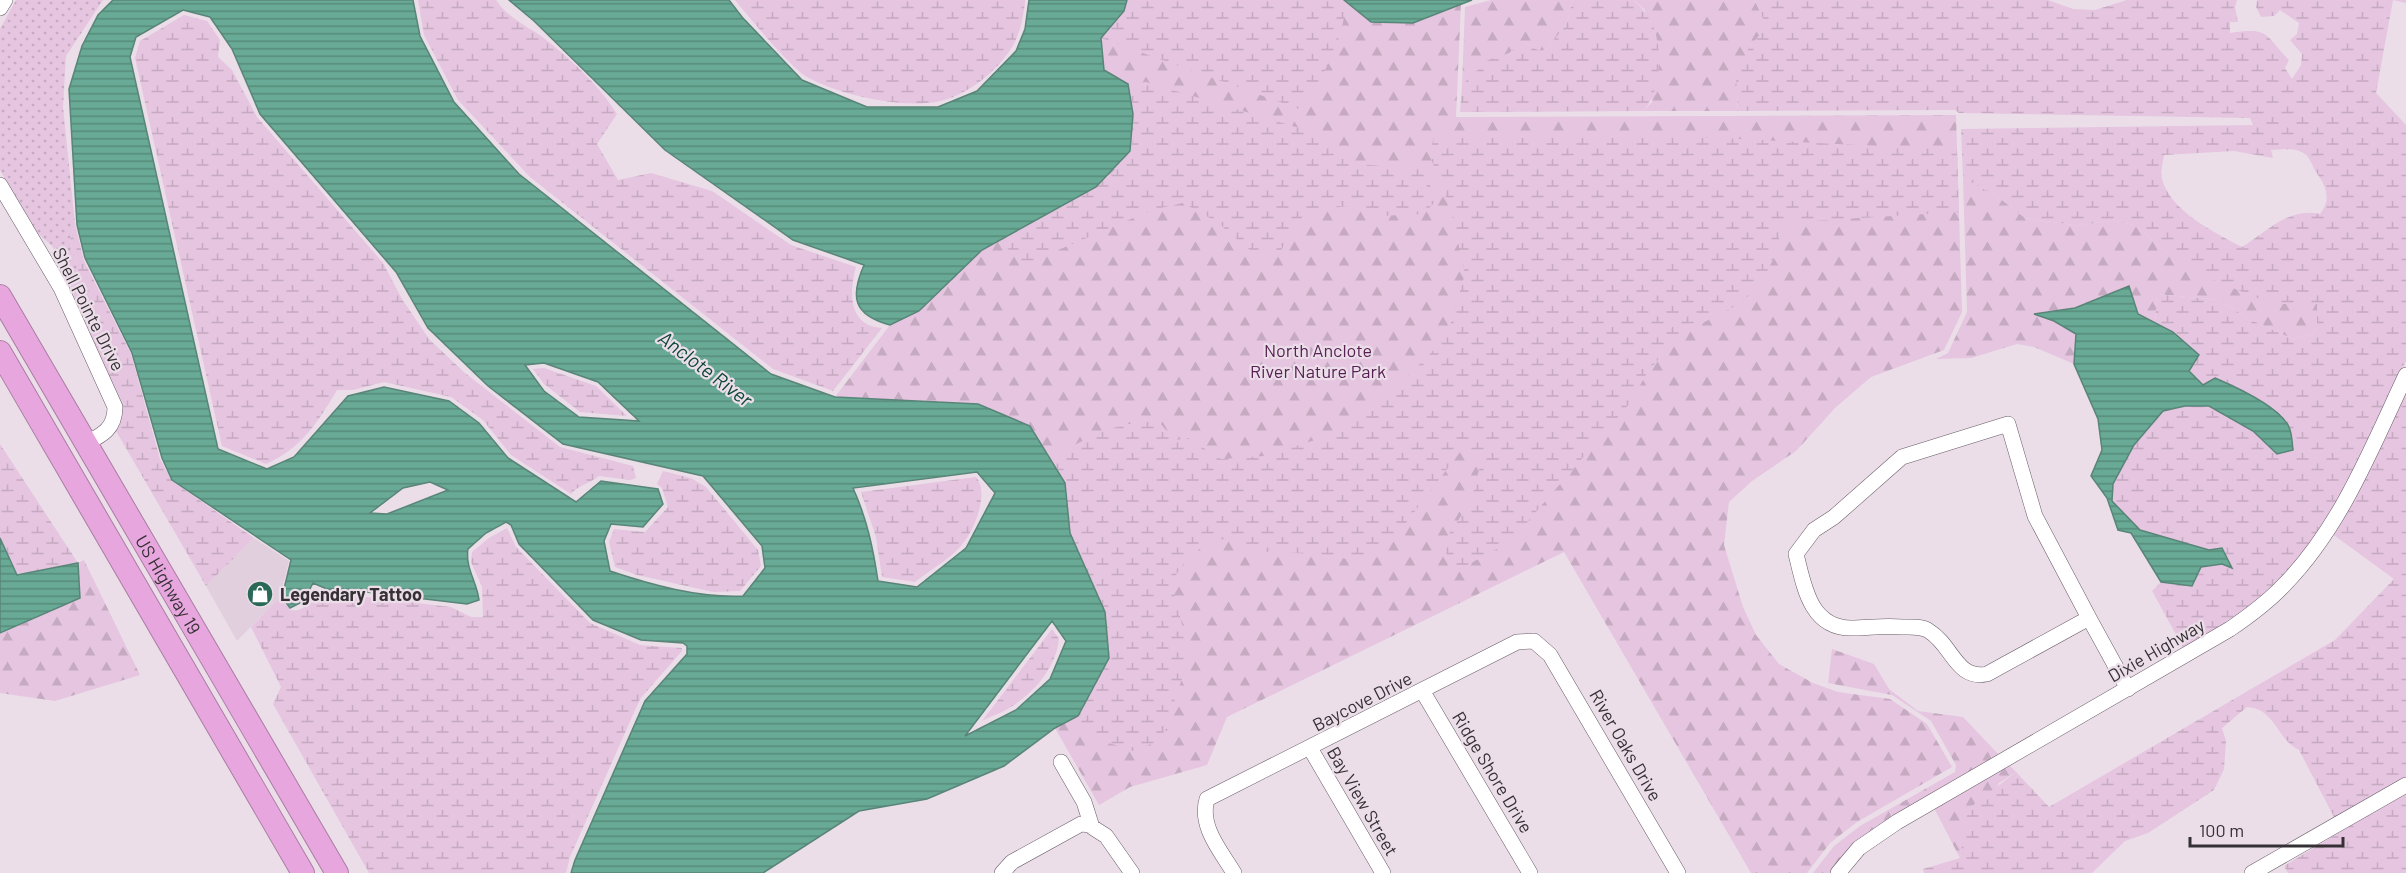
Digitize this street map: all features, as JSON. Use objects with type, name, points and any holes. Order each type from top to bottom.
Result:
[{"type":"highway","name":"US Highway 19","points":[[0,296],[337,873]]},
{"type":"highway","name":"US Highway 19","points":[[0,352],[303,873]]},
{"type":"highway","points":[[160,626],[186,644],[206,649]]},
{"type":"street","points":[[0,8],[5,0]]},
{"type":"street","name":"Shell Pointe Drive","points":[[0,185],[61,288],[115,407],[113,423],[108,430],[86,443]]},
{"type":"street","name":"Dixie Highway","points":[[1838,873],[1859,848],[1897,822],[2230,629],[2285,585],[2339,511],[2406,375]]},
{"type":"street","points":[[2089,618],[1987,674],[1974,676],[1965,672],[1942,642],[1927,629],[1887,625],[1848,628],[1827,622],[1812,609],[1802,584],[1796,554],[1814,530],[1834,517],[1902,456],[2008,424],[2035,516],[2128,689]]},
{"type":"street","name":"Baycove Drive","points":[[1234,873],[1206,826],[1203,812],[1207,799],[1423,692],[1517,642],[1534,641]]},
{"type":"street","name":"River Oaks Drive","points":[[1534,641],[1550,655],[1678,873]]},
{"type":"street","name":"Ridge Shore Drive","points":[[1423,692],[1530,873]]},
{"type":"street","name":"Bay View Street","points":[[1310,748],[1383,873]]},
{"type":"street","points":[[1061,762],[1084,802],[1091,825]]},
{"type":"street","points":[[2252,873],[2406,785]]},
{"type":"street","points":[[1002,873],[1011,862],[1080,824],[1091,825],[1106,836],[1132,873]]},
{"type":"shaded area","points":[[254,538],[289,561],[280,597],[237,641],[206,586]]},
{"type":"green space","points":[[16,0],[103,0],[66,56],[63,107],[75,224],[70,240],[85,294],[78,307],[63,265],[52,246],[33,229],[0,170],[0,29]]},
{"type":"green space","points":[[418,0],[496,0],[508,13],[543,37],[568,58],[595,85],[617,114],[597,144],[618,180],[651,173],[712,191],[791,245],[856,267],[852,296],[857,314],[871,326],[882,328],[833,391],[773,369],[530,177],[458,100],[424,35]]},
{"type":"green space","points":[[735,0],[1025,0],[1025,3],[1021,26],[1015,42],[1006,56],[989,74],[969,89],[947,99],[936,102],[904,103],[852,94],[807,77],[781,53]]},
{"type":"green space","name":"North Anclote River Nature Park","points":[[1127,0],[1344,0],[1371,22],[1413,23],[1461,3],[1456,117],[1956,115],[1962,312],[1944,350],[1871,377],[1835,408],[1796,451],[1752,481],[1729,502],[1724,545],[1743,607],[1756,635],[1779,664],[1813,683],[1838,692],[1890,699],[1927,724],[1952,767],[1857,822],[1830,843],[1807,873],[1751,873],[1564,552],[1227,717],[1207,765],[1130,787],[1099,805],[1055,728],[1078,716],[1081,561],[1070,533],[1065,483],[1030,426],[978,404],[835,397],[890,325],[919,311],[982,250],[1096,187],[1104,70],[1101,38],[1124,11]]},
{"type":"green space","points":[[1127,0],[1344,0],[1346,2],[1341,31],[1331,59],[1299,109],[1101,38],[1124,11]]},
{"type":"green space","points":[[1491,0],[1573,0],[1566,25],[1546,50],[1538,50],[1523,41],[1520,47],[1462,85],[1465,7]]},
{"type":"green space","points":[[1573,0],[1634,0],[1649,19],[1656,36],[1659,59],[1654,94],[1643,111],[1460,112],[1462,85],[1488,60],[1509,53],[1523,41],[1538,50],[1546,50],[1566,25]]},
{"type":"green space","points":[[1634,0],[1755,0],[1764,27],[1750,46],[1742,65],[1737,88],[1738,111],[1643,111],[1652,102],[1645,10]]},
{"type":"green space","points":[[1755,0],[2048,0],[2073,9],[2095,10],[2127,0],[2237,0],[2235,7],[2238,22],[2230,22],[2230,33],[2253,31],[2266,35],[2289,60],[2285,68],[2292,79],[2301,65],[2302,54],[2290,40],[2297,34],[2299,23],[2280,10],[2274,16],[2261,17],[2256,7],[2257,0],[2393,0],[2376,93],[2406,125],[2406,361],[2355,469],[2334,507],[2310,544],[2279,582],[2252,606],[2184,649],[2152,591],[2161,582],[2192,586],[2201,567],[2222,564],[2231,568],[2222,548],[2209,550],[2140,530],[2112,501],[2113,484],[2134,445],[2163,411],[2185,406],[2209,406],[2253,431],[2277,454],[2293,450],[2203,385],[2189,371],[2173,332],[2155,322],[2157,294],[2219,300],[2249,319],[2293,339],[2312,334],[2317,328],[2317,304],[2272,304],[2211,279],[2168,253],[2134,225],[2111,220],[2080,226],[2025,218],[1997,196],[1963,178],[1961,129],[2253,125],[2250,118],[1959,113],[1955,110],[1738,111],[1736,76],[1749,47],[1763,31],[1764,21]],"holes":[[[2271,150],[2292,150],[2306,154],[2325,187],[2326,203],[2320,214],[2308,213],[2288,217],[2242,247],[2207,228],[2184,211],[2167,191],[2162,179],[2164,155],[2234,151],[2273,158]]]},
{"type":"green space","points":[[184,15],[207,21],[220,40],[218,57],[232,70],[257,117],[383,263],[402,299],[429,339],[465,373],[560,447],[633,466],[636,478],[631,480],[599,476],[571,494],[511,455],[483,420],[451,397],[384,382],[353,390],[337,390],[308,433],[290,450],[266,464],[222,446],[135,58],[140,41]]},
{"type":"green space","points":[[1146,82],[1313,132],[1356,164],[1397,167],[1424,165],[1435,202],[1423,214],[1381,216],[1348,206],[1306,211],[1278,255],[1251,251],[1217,222],[1183,203],[1152,210],[1023,265],[1000,240],[1088,191],[1118,166],[1129,153],[1133,138],[1128,84]]},
{"type":"green space","points":[[1434,135],[1700,137],[1957,150],[1959,212],[1777,223],[1780,247],[1758,288],[1737,305],[1678,336],[1647,373],[1630,403],[1510,542],[1458,570],[1451,567],[1443,543],[1471,501],[1481,462],[1464,447],[1386,549],[1352,560],[1320,554],[1249,551],[1232,539],[1211,540],[1187,559],[1171,582],[1185,636],[1187,664],[1170,714],[1169,725],[1156,742],[1133,751],[1089,734],[1084,737],[1080,717],[1082,707],[1109,658],[1081,561],[1070,533],[1065,483],[1051,458],[1103,432],[1145,422],[1159,422],[1175,440],[1188,438],[1221,459],[1263,456],[1325,437],[1377,406],[1448,333],[1465,274],[1451,210],[1430,156]]},
{"type":"green space","points":[[1963,178],[1997,196],[2025,218],[2080,226],[2111,220],[2134,225],[2168,253],[2272,304],[2317,304],[2317,328],[2312,334],[2293,339],[2249,319],[2219,300],[2157,294],[2155,322],[2138,314],[2129,286],[2075,308],[2035,314],[2054,321],[2076,334],[2074,364],[2034,347],[2017,344],[1971,358],[1936,359],[1948,353],[1967,312]]},
{"type":"green space","points":[[75,224],[84,261],[131,354],[160,459],[172,481],[254,538],[206,586],[116,431],[122,414],[114,387],[78,307],[85,294],[70,240]]},
{"type":"green space","points":[[544,368],[596,386],[627,416],[580,412],[544,384],[533,369]]},
{"type":"green space","points":[[2406,388],[2406,778],[2335,819],[2299,750],[2286,739],[2264,713],[2247,707],[2222,728],[2226,741],[2224,769],[2214,790],[2148,833],[2125,841],[2092,873],[1924,873],[1923,869],[1960,858],[1968,809],[2016,772],[2049,807],[2335,640],[2394,579],[2331,533]]},
{"type":"green space","points":[[0,444],[78,563],[17,576],[0,538]]},
{"type":"green space","points":[[663,471],[691,478],[706,487],[758,550],[761,566],[740,591],[713,592],[637,575],[615,567],[609,542],[614,529],[645,532],[668,507],[662,488],[657,484]]},
{"type":"green space","points":[[976,477],[980,484],[981,502],[975,522],[960,547],[915,582],[882,577],[876,537],[861,492]]},
{"type":"green space","points":[[507,528],[516,547],[590,623],[640,645],[682,648],[682,651],[640,699],[570,857],[566,873],[369,873],[273,704],[281,687],[251,627],[280,597],[290,610],[299,610],[309,602],[315,589],[329,595],[341,594],[451,607],[471,617],[483,617],[482,587],[471,562],[472,552],[489,538]]},
{"type":"green space","points":[[84,560],[140,675],[55,701],[0,693],[0,634],[80,598],[78,563]]},
{"type":"green space","points":[[1052,629],[1059,639],[1054,659],[1043,678],[1020,701],[982,721]]},
{"type":"green space","points":[[1832,649],[1874,664],[1889,689],[1918,711],[1963,717],[2000,756],[1831,873],[1813,873],[1834,846],[1860,826],[1955,772],[1956,765],[1931,721],[1892,695],[1828,683]]},
{"type":"green space","points":[[2008,764],[2016,772],[1999,783],[1963,845],[1960,858],[1934,808]]},
{"type":"green space","points":[[2406,792],[2406,873],[2288,873],[2284,866]]},
{"type":"water","name":"Anclote River","points":[[113,0],[413,0],[420,36],[454,102],[519,174],[771,374],[835,397],[978,404],[1030,426],[1065,483],[1070,533],[1105,612],[1109,658],[1078,716],[1055,728],[1004,766],[927,799],[859,811],[763,873],[571,873],[645,701],[687,654],[687,646],[683,643],[641,640],[593,620],[519,544],[511,525],[506,522],[486,533],[468,549],[468,562],[479,600],[467,604],[341,589],[329,590],[313,583],[304,601],[290,608],[282,597],[291,560],[172,480],[162,458],[132,353],[85,258],[77,225],[69,89],[82,46],[98,15]],"holes":[[[183,10],[210,17],[232,49],[260,114],[396,272],[428,328],[488,386],[563,444],[703,476],[762,546],[765,568],[743,596],[692,593],[610,571],[604,541],[611,524],[643,527],[663,504],[658,489],[601,481],[576,502],[508,458],[479,423],[449,401],[384,387],[348,396],[294,457],[267,469],[218,449],[130,57],[136,37]],[[544,363],[598,382],[639,421],[579,417],[544,391],[525,365]],[[977,472],[995,493],[966,548],[917,587],[878,581],[862,511],[853,488]],[[430,482],[448,490],[387,514],[370,513],[403,488]],[[1052,621],[1066,641],[1050,679],[1016,710],[965,736]]]},
{"type":"water","points":[[509,0],[729,0],[742,17],[802,80],[867,107],[938,107],[977,91],[1016,51],[1025,29],[1029,0],[1127,0],[1124,11],[1101,38],[1104,70],[1128,84],[1133,114],[1130,151],[1096,187],[982,250],[919,311],[890,325],[868,316],[858,303],[857,286],[864,265],[793,240],[665,150],[534,21]]},
{"type":"water","points":[[1344,0],[1472,0],[1413,23],[1371,22]]},
{"type":"water","points":[[2129,286],[2138,314],[2173,332],[2199,355],[2189,371],[2203,385],[2215,378],[2245,392],[2276,412],[2284,419],[2291,432],[2293,450],[2277,454],[2253,431],[2209,406],[2185,406],[2163,411],[2134,445],[2113,484],[2112,501],[2140,530],[2209,550],[2222,548],[2232,568],[2222,564],[2201,567],[2192,586],[2161,582],[2131,533],[2118,530],[2107,498],[2091,476],[2102,450],[2098,419],[2074,364],[2076,334],[2054,321],[2034,314],[2075,308]]},
{"type":"water","points":[[0,538],[17,575],[78,563],[80,598],[0,633]]},
{"type":"place","name":"Legendary Tattoo","points":[[260,594]]}]
